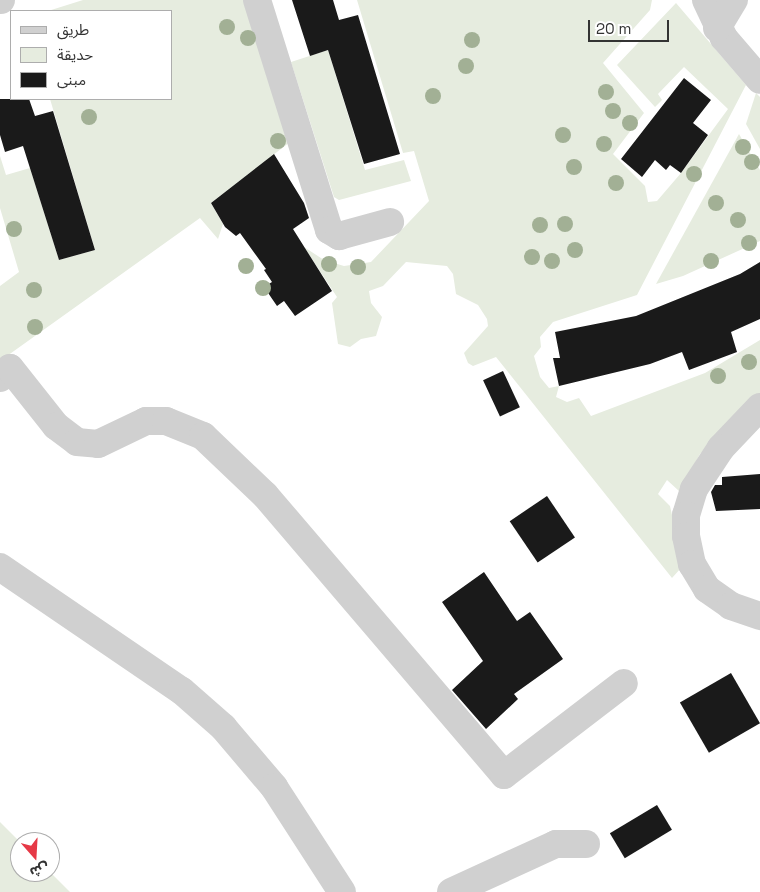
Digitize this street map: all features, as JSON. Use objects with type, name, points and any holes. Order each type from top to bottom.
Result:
[{"type":"street","points":[[257,0],[329,230],[339,236],[390,222]]},
{"type":"street","points":[[706,0],[717,28],[730,48],[760,80]]},
{"type":"street","points":[[717,28],[734,0]]},
{"type":"street","points":[[0,378],[10,368],[56,426],[77,442],[98,444],[146,421],[166,420],[203,436],[265,495],[504,775],[624,683]]},
{"type":"street","points":[[760,407],[738,429],[704,472],[688,503],[686,529],[692,564],[707,589],[731,606],[760,616]]},
{"type":"street","points":[[0,567],[182,691],[223,727],[274,787],[342,892]]},
{"type":"street","points":[[452,892],[556,844],[586,844]]},
{"type":"green space","points":[[83,0],[245,0],[290,142],[211,203],[223,224],[218,239],[200,218],[0,361],[0,286],[19,272],[0,208],[0,156],[6,175],[30,168],[59,260],[95,250],[50,100],[172,100],[172,10],[51,10]]},
{"type":"green space","points":[[357,0],[652,0],[650,10],[603,63],[644,113],[613,154],[645,186],[648,202],[657,201],[681,173],[728,109],[684,67],[658,94],[662,100],[655,107],[617,65],[676,3],[746,85],[637,295],[553,322],[540,337],[541,347],[534,356],[540,377],[549,388],[559,386],[556,397],[567,402],[579,398],[591,416],[705,373],[760,340],[760,396],[700,454],[679,491],[667,480],[658,494],[670,506],[681,556],[681,568],[672,578],[496,357],[473,366],[468,363],[464,353],[488,326],[487,319],[478,305],[456,294],[453,274],[447,266],[406,262],[383,286],[369,291],[371,303],[382,317],[376,336],[361,339],[350,347],[338,344],[332,303],[337,297],[304,247],[324,260],[344,266],[371,262],[429,201],[414,151],[403,153]]},
{"type":"green space","points":[[328,50],[365,170],[404,160],[411,181],[339,200],[334,197],[291,62]]},
{"type":"green space","points":[[756,93],[760,97],[760,149],[746,124]]},
{"type":"green space","points":[[739,134],[760,170],[760,241],[683,276],[656,284]]},
{"type":"green space","points":[[0,822],[10,832],[10,882],[60,882],[70,892],[0,892]]},
{"type":"building","points":[[292,0],[333,0],[339,20],[358,15],[400,154],[364,164],[328,50],[310,56]]},
{"type":"building","points":[[684,78],[711,100],[693,123],[708,135],[681,173],[670,165],[666,170],[655,160],[642,177],[621,159]]},
{"type":"building","points":[[0,99],[29,100],[35,116],[53,111],[95,250],[59,260],[23,146],[5,152],[0,135]]},
{"type":"building","points":[[274,154],[304,203],[309,218],[293,229],[332,291],[295,316],[284,301],[277,306],[264,287],[272,282],[264,270],[266,269],[240,233],[236,236],[225,227],[211,203]]},
{"type":"building","points":[[760,262],[760,319],[731,332],[737,352],[689,370],[682,352],[650,364],[559,386],[553,358],[560,358],[555,332],[636,316],[740,274]]},
{"type":"building","points":[[503,371],[520,407],[500,417],[483,380]]},
{"type":"building","points":[[760,474],[760,509],[716,511],[711,492],[715,485],[722,485],[722,477]]},
{"type":"building","points":[[547,496],[575,537],[538,563],[510,521]]},
{"type":"building","points":[[484,572],[517,621],[530,612],[563,659],[514,694],[518,699],[486,729],[452,690],[483,661],[442,602]]},
{"type":"building","points":[[731,673],[760,723],[709,753],[680,702]]},
{"type":"building","points":[[657,805],[672,830],[625,858],[610,833]]}]
